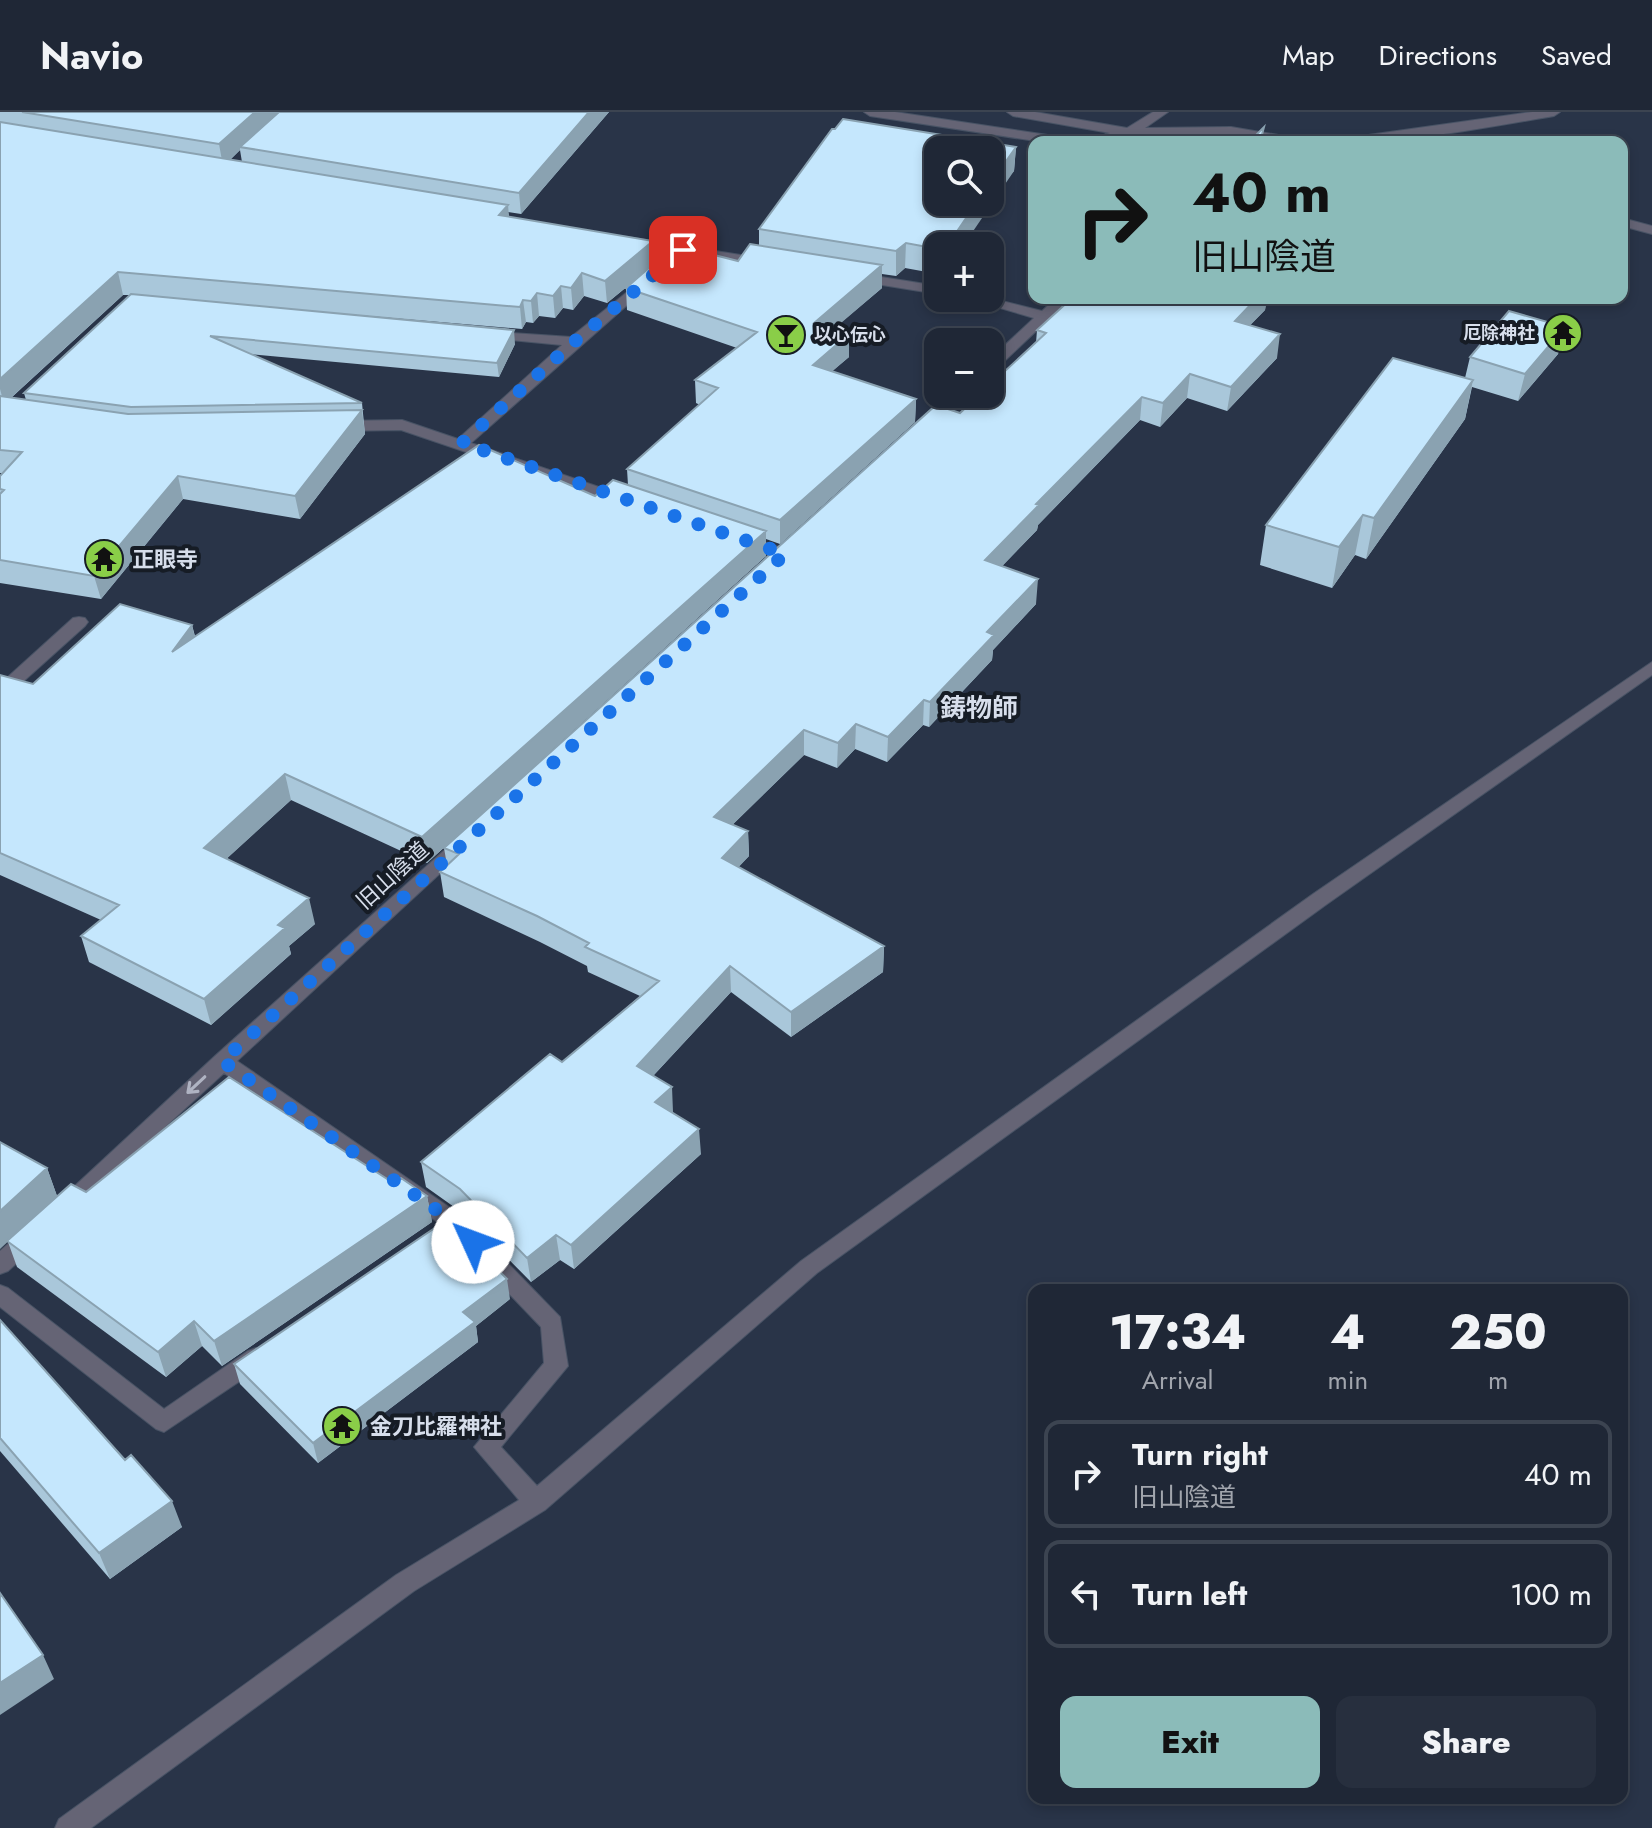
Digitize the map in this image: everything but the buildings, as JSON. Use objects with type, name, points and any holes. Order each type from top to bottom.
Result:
[{"type":"street","points":[[870,112],[934,117],[1036,136]]},
{"type":"street","points":[[1013,112],[1129,132],[1230,131],[1260,136]]},
{"type":"street","points":[[1112,136],[1129,132],[1162,112]]},
{"type":"street","points":[[1396,136],[1554,112]]},
{"type":"street","points":[[1628,224],[1652,230]]},
{"type":"street","points":[[605,237],[671,260],[788,267]]},
{"type":"street","points":[[462,443],[671,260]]},
{"type":"street","points":[[848,276],[924,288]]},
{"type":"street","points":[[1004,354],[1058,304]]},
{"type":"street","points":[[1004,306],[1045,316]]},
{"type":"street","points":[[479,333],[574,342]]},
{"type":"street","points":[[913,437],[945,408]]},
{"type":"street","points":[[323,427],[402,425],[643,507]]},
{"type":"street","points":[[728,535],[785,554]]},
{"type":"street","points":[[0,693],[79,622]]},
{"type":"street","points":[[69,1828],[405,1583],[536,1502],[809,1267],[1320,899],[1652,667]]},
{"type":"street","name":"旧山陰道","points":[[0,1265],[480,829]]},
{"type":"street","points":[[222,1061],[454,1222],[552,1324],[556,1366],[486,1447],[536,1502]]},
{"type":"street","points":[[428,1239],[454,1222]]},
{"type":"street","points":[[0,1294],[164,1422],[277,1344]]},
{"type":"place","name":"厄除神社","points":[[1563,333]]},
{"type":"place","name":"以心伝心","points":[[786,335]]},
{"type":"place","name":"正眼寺","points":[[104,559]]},
{"type":"place","name":"金刀比羅神社","points":[[342,1426]]},
{"type":"district","name":"鋳物師","points":[[979,708]]},
{"type":"route","points":[[473,1242],[454,1222],[222,1061],[785,554],[462,443],[574,342],[683,250]]}]
